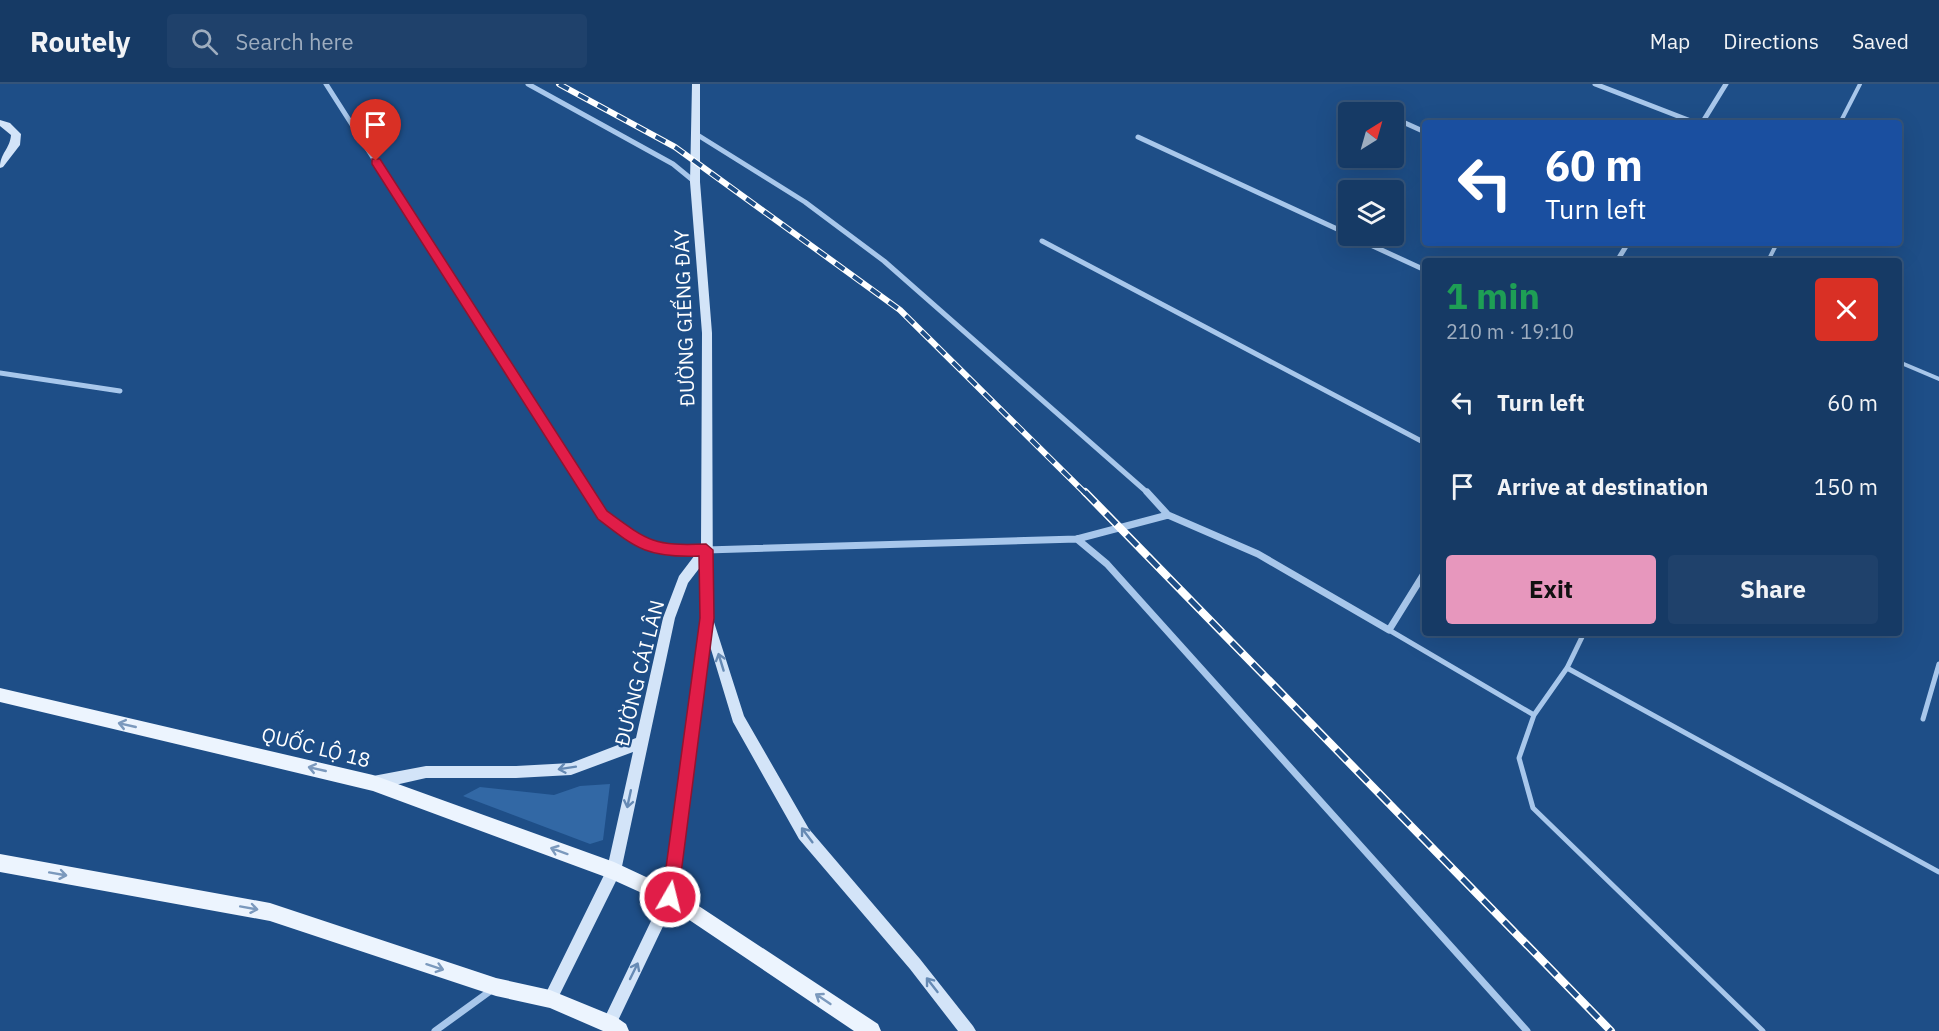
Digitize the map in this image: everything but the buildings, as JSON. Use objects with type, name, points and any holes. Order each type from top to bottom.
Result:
[{"type":"main road","name":"ĐƯỜNG GIẾNG ĐÁY","points":[[696,84],[695,182],[707,333],[706,550]]},
{"type":"main road","points":[[0,123],[7,125],[16,134],[15,145],[0,165]]},
{"type":"main road","points":[[0,863],[270,912],[496,987],[550,999],[614,1027],[670,897],[707,618],[706,550]]},
{"type":"main road","name":"ĐƯỜNG CÁI LÂN","points":[[550,999],[614,870],[669,618],[683,580],[706,550]]},
{"type":"main road","points":[[707,618],[738,718],[804,834],[915,964],[968,1031]]},
{"type":"main road","name":"QUỐC LỘ 18","points":[[0,695],[373,783],[614,870],[670,897],[871,1031]]},
{"type":"main road","points":[[373,783],[426,772],[516,772],[571,769],[642,742]]},
{"type":"street","points":[[326,84],[602,515],[641,544],[673,551],[1077,539],[1168,515]]},
{"type":"street","points":[[528,84],[673,164],[695,182]]},
{"type":"street","points":[[1595,84],[1688,120]]},
{"type":"street","points":[[1704,120],[1726,84]]},
{"type":"street","points":[[1404,123],[1422,131]]},
{"type":"street","points":[[696,134],[805,202],[884,261],[1141,484],[1168,515],[1258,554],[1389,630],[1422,577]]},
{"type":"street","points":[[1138,137],[1338,229]]},
{"type":"street","points":[[1042,241],[1422,441]]},
{"type":"street","points":[[1374,246],[1422,269]]},
{"type":"street","points":[[0,373],[120,391]]},
{"type":"street","points":[[1077,539],[1107,564],[1527,1031]]},
{"type":"street","points":[[435,1031],[496,987]]},
{"type":"lane","points":[[1842,120],[1860,84]]},
{"type":"lane","points":[[1902,363],[1939,379]]},
{"type":"lane","points":[[1389,630],[1534,715]]},
{"type":"lane","points":[[1583,636],[1567,668],[1534,715],[1519,758],[1533,808],[1763,1031]]},
{"type":"lane","points":[[1923,719],[1939,664]]},
{"type":"lane","points":[[1567,668],[1939,872]]},
{"type":"shaded area","points":[[610,784],[603,840],[590,844],[463,796],[480,787],[554,795],[580,786]]},
{"type":"railway","points":[[559,84],[675,147],[900,310],[1086,494]]},
{"type":"railway","points":[[1085,492],[1611,1031]]},
{"type":"route","points":[[376,161],[602,515],[641,544],[673,551],[706,550],[707,618],[670,897]]}]
